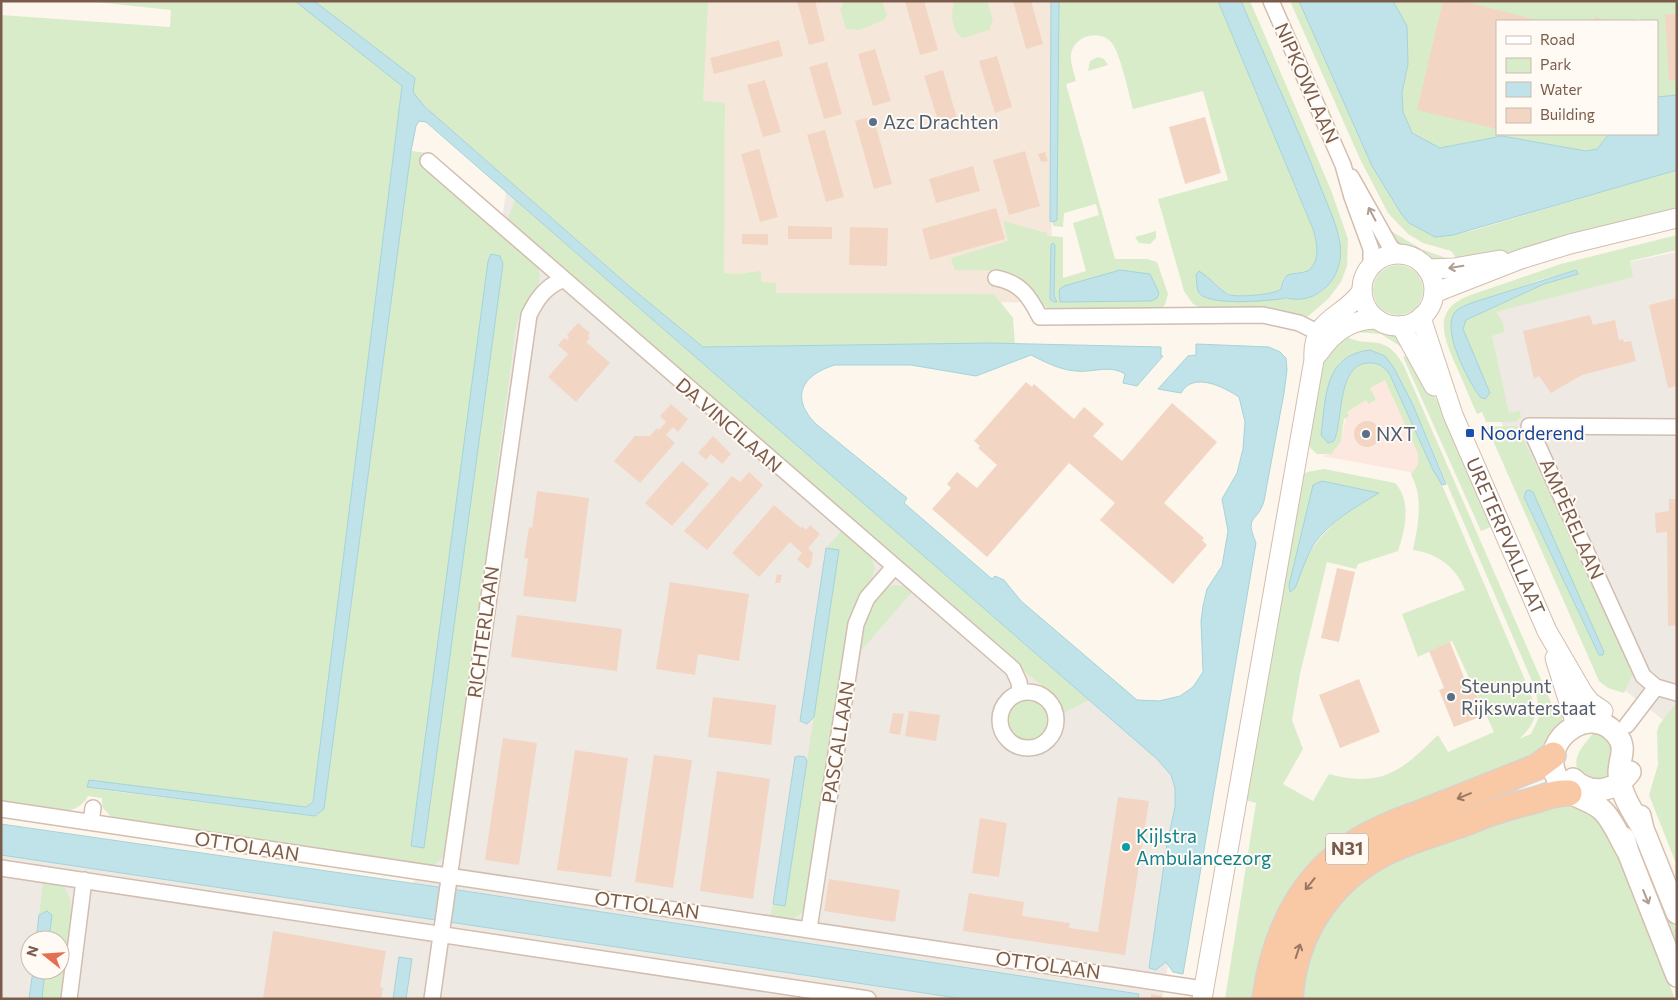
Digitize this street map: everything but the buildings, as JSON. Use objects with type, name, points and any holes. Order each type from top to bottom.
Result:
[{"type":"highway","name":"N31","points":[[1265,999],[1276,945],[1296,901],[1319,873],[1335,859],[1351,846],[1380,829],[1537,767],[1553,755]]},
{"type":"highway","name":"N31","points":[[1290,999],[1297,952],[1308,926],[1325,900],[1347,878],[1371,860],[1402,845],[1509,806],[1560,792],[1569,786]]},
{"type":"main road","points":[[1597,797],[1625,777],[1634,763],[1636,749],[1633,735],[1614,722],[1594,722],[1576,726],[1559,739],[1553,755],[1554,771],[1569,786],[1597,797],[1628,852],[1677,976]]},
{"type":"main road","points":[[1569,786],[1566,765],[1569,747],[1578,735],[1576,726]]},
{"type":"main road","points":[[1625,777],[1630,782],[1643,829],[1677,913]]},
{"type":"street","name":"NIPKOWLAAN","points":[[1271,1],[1343,165],[1391,248],[1399,253]]},
{"type":"street","name":"DA VINCILAAN","points":[[428,161],[562,280],[1012,669],[1019,682],[1020,693]]},
{"type":"street","name":"NIPKOWLAAN","points":[[1343,165],[1352,197],[1371,249],[1371,266]]},
{"type":"street","points":[[1434,293],[1521,258],[1677,218]]},
{"type":"street","points":[[1399,253],[1418,260],[1427,269],[1433,281],[1434,293],[1429,308],[1422,316],[1413,322],[1401,326],[1390,325],[1377,319],[1365,305],[1362,291],[1364,279],[1371,266],[1383,256],[1399,253]]},
{"type":"street","points":[[1427,269],[1454,268],[1521,258]]},
{"type":"street","points":[[996,278],[1019,286],[1028,296],[1040,317],[1263,315],[1292,320],[1324,335]]},
{"type":"street","name":"RICHTERLAAN","points":[[432,999],[529,315],[536,300],[545,290],[562,280]]},
{"type":"street","points":[[1324,335],[1324,324],[1349,306],[1362,291]]},
{"type":"street","name":"URETERPVALLAAT","points":[[1422,316],[1453,415],[1547,631],[1576,726]]},
{"type":"street","points":[[1202,994],[1314,360],[1313,348],[1324,335],[1357,321],[1377,319]]},
{"type":"street","name":"URETERPVALLAAT","points":[[1401,326],[1453,415]]},
{"type":"street","name":"AMPÈRELAAN","points":[[1656,687],[1641,672],[1529,426],[1677,427]]},
{"type":"street","name":"PASCALLAAN","points":[[809,929],[856,624],[867,598],[894,567]]},
{"type":"street","name":"URETERPVALLAAT","points":[[1547,631],[1583,693],[1590,702],[1614,722]]},
{"type":"street","points":[[1614,722],[1656,687],[1677,693]]},
{"type":"street","name":"OTTOLAAN","points":[[1,809],[92,815],[448,880],[809,929],[1202,994]]},
{"type":"street","points":[[1,868],[441,930],[798,994],[868,999]]},
{"type":"street","points":[[69,999],[84,880]]},
{"type":"shaded area","name":"Azc Drachten","points":[[690,1],[1054,1],[1051,302],[723,304],[725,113],[686,103]]},
{"type":"shaded area","points":[[507,184],[1201,781],[1162,999],[1,999],[1,837],[411,899]]},
{"type":"shaded area","points":[[1677,252],[1677,843],[1670,725],[1623,689],[1456,323],[1591,270]]},
{"type":"shaded area","points":[[1385,380],[1418,454],[1418,464],[1411,475],[1410,472],[1322,456],[1336,449],[1341,442],[1347,412],[1366,400],[1376,399],[1370,388]]},
{"type":"green space","points":[[87,1],[295,1],[402,86],[313,802],[306,807],[95,789],[315,816],[324,809],[411,151],[428,153],[422,164],[538,266],[540,274],[538,286],[524,305],[516,328],[447,848],[444,855],[435,864],[427,866],[113,819],[102,807],[102,798],[88,796],[81,805],[61,812],[49,812],[1,803],[1,15],[170,27],[171,10]],"holes":[[[491,255],[500,256],[503,264],[423,848],[411,846]]]},
{"type":"green space","points":[[314,1],[708,1],[703,101],[725,103],[724,273],[737,274],[761,271],[761,282],[776,283],[776,293],[994,294],[1013,318],[1015,344],[703,347],[629,286],[424,106],[413,92],[414,78]]},
{"type":"green space","points":[[844,1],[882,1],[887,15],[884,20],[859,30],[846,29],[840,10]]},
{"type":"green space","points":[[960,1],[987,1],[993,20],[989,30],[963,38],[959,35],[954,27],[952,13],[954,3]]},
{"type":"green space","points":[[1059,1],[1218,1],[1313,229],[1317,252],[1315,262],[1308,271],[1294,273],[1283,279],[1281,289],[1270,293],[1245,296],[1230,295],[1201,272],[1208,299],[1292,299],[1314,296],[1323,291],[1340,263],[1340,243],[1312,167],[1241,1],[1250,1],[1331,190],[1348,239],[1347,266],[1341,282],[1329,298],[1305,319],[1283,311],[1204,309],[1193,304],[1184,291],[1158,199],[1228,180],[1203,91],[1133,109],[1118,54],[1111,42],[1106,38],[1094,35],[1082,39],[1073,48],[1071,61],[1076,81],[1066,84],[1115,259],[1147,259],[1157,262],[1168,294],[1165,305],[1159,310],[1053,310],[1043,305],[1028,284],[1017,276],[991,270],[955,270],[951,258],[1008,241],[1003,221],[1047,233],[1047,236],[1063,237],[1063,278],[1086,271],[1073,223],[1099,215],[1096,204],[1064,213],[1063,227],[1053,226],[1053,222],[1057,219]],"holes":[[[1120,270],[1150,274],[1158,296],[1151,301],[1060,302]]]},
{"type":"green space","points":[[1290,1],[1299,1],[1372,166],[1402,215],[1435,237],[1471,231],[1677,170],[1677,212],[1492,257],[1456,262],[1455,256],[1451,251],[1423,243],[1408,234],[1388,213],[1360,159]]},
{"type":"green space","points":[[1393,1],[1677,1],[1677,95],[1658,97],[1658,20],[1496,20],[1496,135],[1608,135],[1597,149],[1586,151],[1502,136],[1440,148],[1412,133],[1403,112],[1402,92],[1408,64],[1407,26]]},
{"type":"green space","points":[[1098,57],[1104,59],[1108,65],[1088,71],[1090,61]]},
{"type":"green space","points":[[515,200],[1089,700],[1063,713],[1059,699],[1032,678],[507,221]]},
{"type":"green space","points":[[1156,231],[1156,238],[1150,244],[1139,243],[1135,237]]},
{"type":"green space","points":[[1391,231],[1421,249],[1449,259],[1434,264],[1397,242],[1387,232]]},
{"type":"green space","points":[[1677,235],[1677,250],[1630,261],[1633,277],[1496,312],[1503,323],[1504,332],[1492,336],[1509,413],[1520,411],[1521,417],[1515,422],[1486,422],[1482,412],[1477,414],[1448,347],[1445,337],[1445,318],[1456,302],[1468,296],[1561,264]],"holes":[[[1576,270],[1578,274],[1544,284],[1466,320],[1463,329],[1490,393],[1476,391],[1455,348],[1457,310],[1537,281]]]},
{"type":"green space","points":[[1398,265],[1407,267],[1418,276],[1423,290],[1421,299],[1412,310],[1398,315],[1389,313],[1378,304],[1373,290],[1375,281],[1384,270]]},
{"type":"green space","points":[[1355,327],[1377,327],[1396,334],[1403,348],[1381,334],[1356,332]]},
{"type":"green space","points":[[1346,336],[1361,342],[1375,342],[1389,347],[1403,364],[1554,709],[1564,705],[1562,722],[1544,751],[1301,877],[1282,906],[1269,935],[1253,999],[1225,999],[1256,803],[1245,800],[1302,476],[1307,472],[1324,469],[1395,483],[1404,498],[1405,525],[1398,551],[1358,564],[1356,569],[1327,562],[1300,674],[1292,720],[1303,749],[1283,784],[1313,801],[1329,774],[1364,779],[1377,777],[1401,767],[1438,735],[1448,752],[1494,732],[1452,641],[1418,657],[1402,614],[1465,590],[1456,574],[1445,562],[1413,550],[1419,502],[1418,493],[1411,475],[1418,464],[1418,454],[1385,380],[1370,388],[1376,399],[1369,404],[1366,400],[1347,412],[1349,416],[1344,419],[1341,442],[1331,454],[1317,454],[1311,449],[1307,440],[1321,359]],"holes":[[[1354,353],[1394,368],[1413,405],[1535,688],[1540,715],[1531,734],[1519,739],[1531,726],[1535,714],[1528,687],[1442,485],[1433,470],[1390,375],[1380,365],[1367,363],[1357,366],[1350,373],[1343,396],[1334,441],[1339,363]],[[1323,481],[1378,493],[1337,521],[1312,549],[1306,560]]]},
{"type":"green space","points":[[1412,353],[1446,418],[1493,526],[1481,531],[1403,357]]},
{"type":"green space","points":[[1517,426],[1635,669],[1624,693],[1608,688],[1599,681],[1487,427]],"holes":[[[1533,492],[1604,654],[1599,655],[1524,494]]]},
{"type":"green space","points":[[842,530],[870,553],[875,568],[871,582],[861,592],[851,616],[806,905],[800,915],[792,919],[770,918],[773,904],[785,906],[839,551],[826,548]]},
{"type":"green space","points":[[894,585],[905,586],[912,592],[860,652],[865,622],[872,604],[878,596]]},
{"type":"green space","points":[[1028,699],[1043,705],[1049,720],[1043,735],[1028,741],[1013,735],[1007,720],[1013,705]]},
{"type":"green space","points":[[1677,702],[1677,866],[1649,795],[1658,765],[1657,732],[1659,725]]},
{"type":"green space","points":[[1593,733],[1600,734],[1613,744],[1609,777],[1595,780],[1579,773],[1576,761],[1580,751]]},
{"type":"green space","points":[[1566,803],[1583,809],[1601,821],[1621,859],[1675,999],[1299,999],[1302,968],[1335,903],[1375,870],[1457,834]]},
{"type":"green space","points":[[1627,808],[1677,932],[1677,959],[1619,812]]},
{"type":"green space","points":[[43,882],[56,882],[62,885],[68,893],[71,905],[70,948],[70,930],[50,930],[52,915],[47,911],[39,915]]},
{"type":"green space","points":[[44,980],[66,980],[63,999],[42,999]]},
{"type":"water","points":[[295,1],[314,1],[415,78],[413,92],[424,106],[629,286],[703,347],[989,343],[1161,347],[1161,356],[1163,356],[1137,386],[1123,383],[1125,374],[1119,371],[1107,369],[1082,371],[1064,369],[1031,355],[976,376],[911,365],[835,365],[823,369],[807,381],[803,388],[802,397],[803,405],[816,424],[907,498],[904,503],[992,579],[995,576],[1004,580],[1021,601],[1137,700],[1159,701],[1180,696],[1193,687],[1203,672],[1201,621],[1203,606],[1207,589],[1222,566],[1228,531],[1222,499],[1237,473],[1243,449],[1245,422],[1239,397],[1225,389],[1201,382],[1186,386],[1181,393],[1158,389],[1188,356],[1196,355],[1196,344],[1269,347],[1280,352],[1286,358],[1287,370],[1284,393],[1264,501],[1251,523],[1256,543],[1183,974],[1173,972],[1166,962],[1156,970],[1149,968],[1167,844],[1175,807],[1175,788],[1171,775],[1157,759],[426,122],[419,121],[416,126],[411,151],[324,809],[315,816],[87,787],[89,780],[306,807],[313,802],[402,86]]},
{"type":"water","points":[[1051,1],[1059,1],[1057,220],[1053,222],[1050,221]]},
{"type":"water","points":[[1218,1],[1241,1],[1300,137],[1336,228],[1341,256],[1338,267],[1328,286],[1319,293],[1309,297],[1228,301],[1206,298],[1198,290],[1196,275],[1199,271],[1227,294],[1237,296],[1271,293],[1281,289],[1285,278],[1290,274],[1308,271],[1315,262],[1317,252],[1313,229]]},
{"type":"water","points":[[1299,1],[1393,1],[1407,26],[1408,64],[1402,92],[1403,112],[1412,133],[1440,148],[1502,136],[1586,151],[1597,149],[1608,135],[1658,135],[1658,97],[1677,95],[1677,170],[1453,235],[1435,237],[1409,223],[1402,215],[1372,166]]},
{"type":"water","points":[[1053,243],[1055,245],[1054,296],[1057,302],[1050,299],[1051,245]]},
{"type":"water","points":[[491,254],[500,256],[503,264],[424,848],[411,846],[488,261]]},
{"type":"water","points":[[1120,270],[1150,274],[1159,293],[1157,298],[1151,301],[1060,302],[1059,290],[1064,286]]},
{"type":"water","points":[[1576,270],[1578,274],[1544,284],[1466,320],[1463,329],[1490,393],[1485,399],[1480,397],[1463,367],[1453,341],[1452,318],[1457,310],[1471,303]]},
{"type":"water","points":[[1370,350],[1385,356],[1394,368],[1413,405],[1446,484],[1442,485],[1433,470],[1390,375],[1378,364],[1367,363],[1357,366],[1350,373],[1343,396],[1334,441],[1328,443],[1321,435],[1326,394],[1335,370],[1343,360]]},
{"type":"water","points":[[1322,481],[1379,493],[1344,515],[1320,536],[1308,554],[1295,588],[1290,592],[1289,585],[1313,485]]},
{"type":"water","points":[[1526,491],[1533,492],[1604,652],[1603,655],[1599,655],[1524,497]]},
{"type":"water","points":[[826,548],[839,550],[814,717],[807,724],[800,721]]},
{"type":"water","points":[[795,757],[805,757],[807,761],[785,906],[773,904]]},
{"type":"water","points":[[1,824],[445,888],[1139,994],[1138,999],[964,999],[1,855]]},
{"type":"water","points":[[47,911],[52,915],[50,930],[37,930],[39,915]]},
{"type":"water","points":[[399,957],[412,959],[406,999],[393,999]]},
{"type":"water","points":[[32,980],[44,980],[42,999],[29,999]]},
{"type":"place","name":"Azc Drachten","points":[[873,122]]},
{"type":"place","name":"Noorderend","points":[[1470,433]]},
{"type":"place","name":"NXT","points":[[1366,434]]},
{"type":"place","name":"Steunpunt Rijkswaterstaat","points":[[1451,697]]},
{"type":"place","name":"Kijlstra Ambulancezorg","points":[[1126,847]]}]
